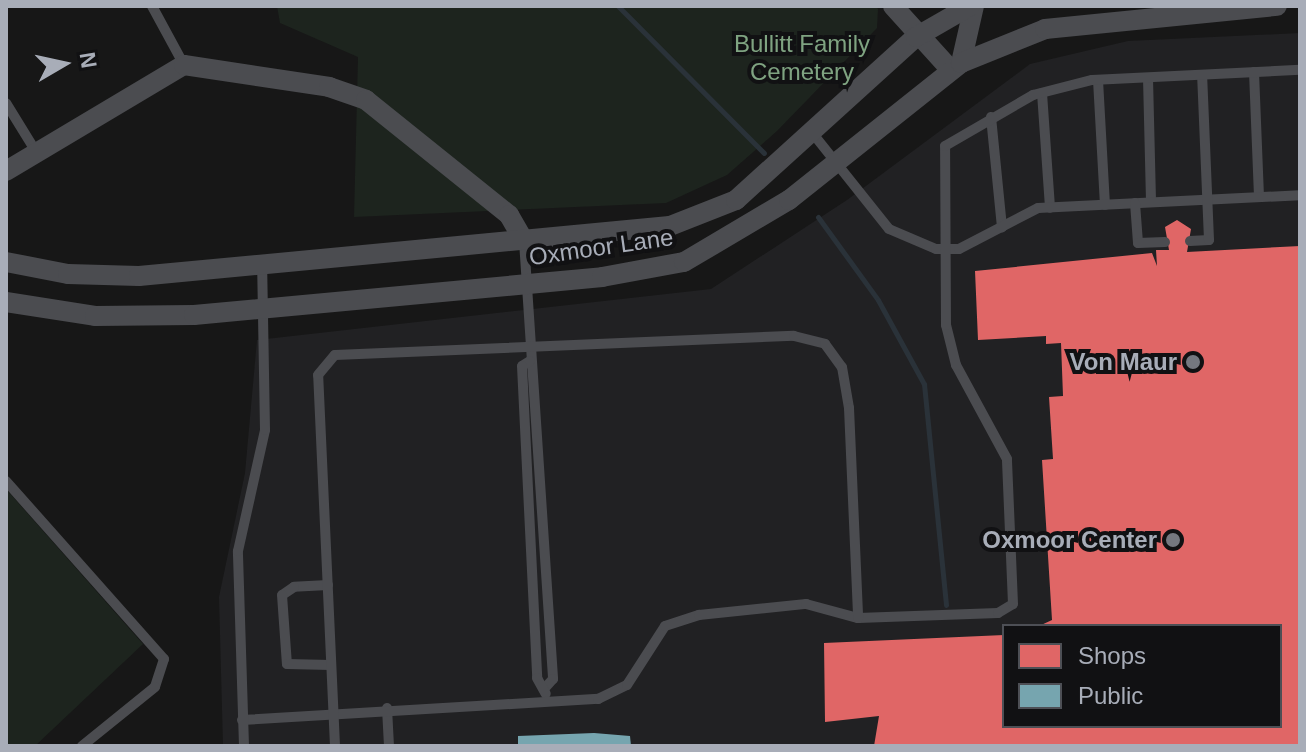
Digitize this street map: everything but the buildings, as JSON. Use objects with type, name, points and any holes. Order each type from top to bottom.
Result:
[{"type":"street","points":[[893,6],[916,37],[955,66],[972,6]]},
{"type":"street","name":"Oxmoor Lane","points":[[6,262],[117,277],[670,226],[736,200],[814,135],[916,37],[972,6]]},
{"type":"street","name":"Oxmoor Lane","points":[[6,302],[123,317],[526,285],[684,262],[789,200],[835,159],[955,66],[1045,29],[1277,6]]},
{"type":"street","points":[[6,171],[35,150],[184,65],[329,87],[366,100],[509,215],[524,241]]},
{"type":"lane","points":[[152,6],[184,65]]},
{"type":"lane","points":[[242,720],[387,708],[598,699],[627,685],[665,626],[699,615],[806,604],[858,618],[998,613],[1013,604],[1007,459],[956,365],[941,249],[945,146],[991,117],[1042,93],[1098,80],[1300,70]]},
{"type":"lane","points":[[1254,72],[1259,197]]},
{"type":"lane","points":[[1190,241],[1209,240],[1202,75]]},
{"type":"lane","points":[[1148,78],[1151,202]]},
{"type":"lane","points":[[1098,80],[1105,205]]},
{"type":"lane","points":[[1042,93],[1050,208]]},
{"type":"lane","points":[[6,103],[35,150]]},
{"type":"lane","points":[[991,117],[1002,227]]},
{"type":"lane","points":[[814,135],[889,229],[910,243],[941,249],[959,249],[1050,208],[1300,195]]},
{"type":"lane","points":[[1135,203],[1138,243],[1165,242]]},
{"type":"lane","points":[[524,241],[530,361],[522,366],[522,382],[537,678],[545,688],[546,701]]},
{"type":"lane","points":[[244,746],[238,551],[265,430],[266,306],[262,264]]},
{"type":"lane","points":[[335,746],[318,375],[324,363],[335,355],[794,336],[834,350],[849,408],[858,618]]},
{"type":"lane","points":[[6,481],[164,659],[155,687],[82,746]]},
{"type":"lane","points":[[328,585],[287,589],[284,642],[293,668],[331,665]]},
{"type":"lane","points":[[387,708],[389,746]]},
{"type":"shaded area","points":[[1300,33],[1300,746],[223,746],[219,597],[245,473],[257,340],[711,289],[847,200],[1030,64],[1128,41]]},
{"type":"green space","name":"Bullitt Family Cemetery","points":[[277,6],[876,6],[878,9],[877,28],[777,131],[727,175],[666,203],[354,217],[358,57],[280,23]]},
{"type":"green space","points":[[6,489],[143,644],[35,746],[6,746]]},
{"type":"waterway","points":[[618,6],[764,153]]},
{"type":"waterway","points":[[818,217],[878,300],[924,384],[946,605]]},
{"type":"place","name":"Von Maur","points":[[1193,362]]},
{"type":"place","name":"Oxmoor Center","points":[[1173,540]]}]
